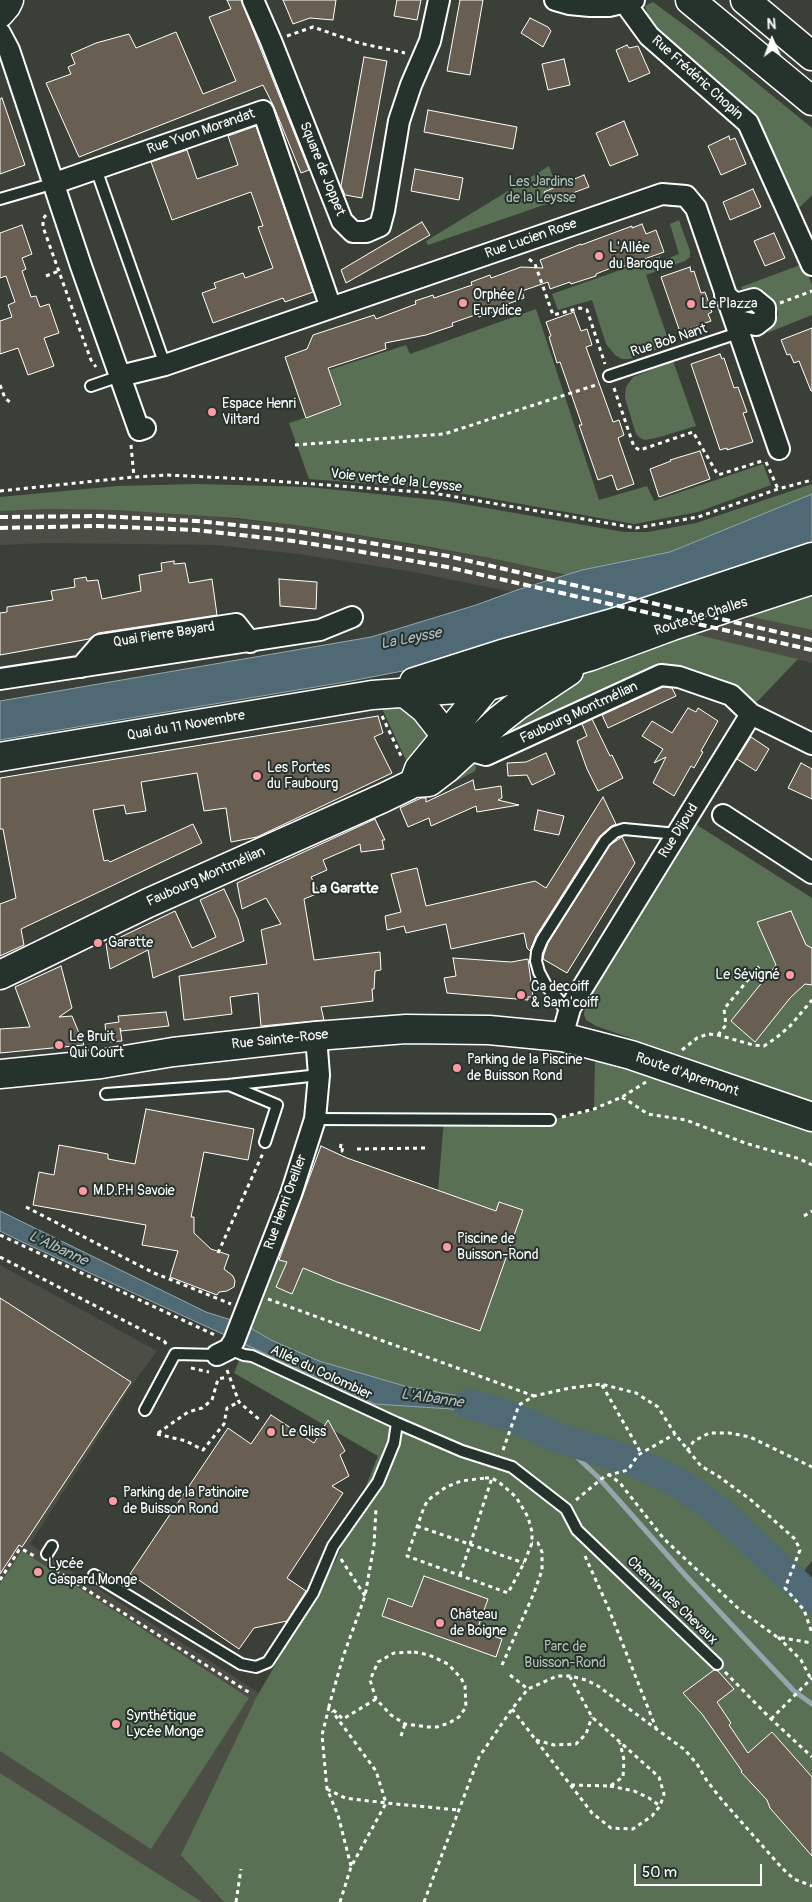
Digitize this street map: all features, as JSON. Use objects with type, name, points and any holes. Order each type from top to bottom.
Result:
[{"type":"main road","points":[[0,13],[9,0]]},
{"type":"main road","points":[[690,0],[812,102]]},
{"type":"main road","points":[[745,0],[812,56]]},
{"type":"main road","name":"Route de Challes","points":[[612,623],[812,556]]},
{"type":"main road","name":"Route de Challes","points":[[592,656],[672,626],[812,580]]},
{"type":"main road","name":"Quai du 11 Novembre","points":[[372,695],[502,654],[612,623]]},
{"type":"main road","name":"Quai du 11 Novembre","points":[[486,687],[495,677],[520,660],[570,636]]},
{"type":"main road","name":"Quai du 11 Novembre","points":[[0,757],[372,695],[486,687],[592,656]]},
{"type":"main road","name":"Faubourg Montmélian","points":[[457,743],[499,720],[518,705],[592,656]]},
{"type":"main road","name":"Faubourg Montmélian","points":[[0,975],[139,907],[414,783],[428,782],[446,769],[457,743],[486,687]]},
{"type":"main road","points":[[405,693],[425,708],[457,743]]},
{"type":"main road","name":"Rue Sainte-Rose","points":[[0,1074],[101,1064],[173,1052],[316,1036],[406,1029],[489,1030],[565,1026]]},
{"type":"main road","name":"Route d'Apremont","points":[[565,1026],[631,1055],[812,1117]]},
{"type":"street","name":"Square de Joppet","points":[[253,0],[342,221],[353,232],[366,232],[380,226],[400,120],[430,41],[439,0]]},
{"type":"street","points":[[555,0],[590,6],[609,6],[630,2]]},
{"type":"street","name":"Rue Frédéric Chopin","points":[[630,2],[649,36],[748,123],[812,266]]},
{"type":"street","points":[[3,45],[55,182],[81,266],[139,430],[145,428]]},
{"type":"street","name":"Rue Yvon Morandat","points":[[55,182],[262,111],[331,308]]},
{"type":"street","name":"Rue Lucien Rose","points":[[120,376],[165,365],[662,194],[686,196],[696,208],[736,327],[772,455]]},
{"type":"street","points":[[725,295],[736,304],[754,299],[765,308],[765,318],[756,326],[736,327]]},
{"type":"street","name":"Quai Pierre Bayard","points":[[0,679],[320,630],[352,616]]},
{"type":"street","name":"Faubourg Montmélian","points":[[457,743],[486,755],[661,675],[679,677],[731,695],[751,714]]},
{"type":"street","points":[[751,714],[812,744]]},
{"type":"street","name":"Rue Dijoud","points":[[565,1026],[570,1008],[751,714]]},
{"type":"street","points":[[723,815],[812,873]]},
{"type":"street","name":"Rue Henri Oreiller","points":[[226,1357],[291,1194],[315,1119],[319,1075],[316,1036]]},
{"type":"lane","points":[[96,169],[165,365]]},
{"type":"lane","points":[[0,200],[55,182]]},
{"type":"lane","name":"Rue Bob Nant","points":[[608,373],[736,327]]},
{"type":"lane","points":[[92,386],[120,376]]},
{"type":"lane","points":[[565,1026],[558,999],[539,972],[536,961],[537,952],[542,940],[605,841],[615,832],[624,830],[677,834]]},
{"type":"lane","points":[[106,1094],[228,1085],[319,1075]]},
{"type":"lane","points":[[228,1085],[277,1105],[265,1142]]},
{"type":"lane","points":[[315,1119],[550,1120]]},
{"type":"lane","points":[[145,1410],[176,1354]]},
{"type":"lane","name":"Allée du Colombier","points":[[176,1354],[226,1357],[252,1356],[462,1451],[512,1466]]},
{"type":"lane","points":[[94,1575],[241,1664],[256,1667],[268,1662],[309,1600],[333,1546],[378,1482],[394,1443],[397,1423]]},
{"type":"lane","name":"Chemin des Chevaux","points":[[512,1466],[566,1509],[577,1530],[717,1664]]},
{"type":"path","points":[[271,41],[313,27],[359,43],[423,57]]},
{"type":"path","points":[[521,242],[526,257],[535,264],[553,315],[580,308],[587,310],[634,447],[640,450],[693,432],[718,475],[772,455]]},
{"type":"path","points":[[46,276],[60,271]]},
{"type":"path","points":[[765,308],[812,291]]},
{"type":"path","points":[[295,445],[444,434],[597,386],[608,373]]},
{"type":"path","points":[[0,385],[5,398],[12,404]]},
{"type":"path","name":"Voie verte de la Leysse","points":[[0,491],[167,475],[247,479],[434,493],[636,528],[698,517],[778,489],[812,480]]},
{"type":"path","points":[[372,695],[414,783]]},
{"type":"path","points":[[718,1034],[726,1025],[724,1009],[761,964]]},
{"type":"path","points":[[550,1120],[594,1109],[622,1097],[656,1075],[665,1051],[678,1053],[697,1038],[708,1034],[718,1034],[753,1045],[764,1046],[790,1026],[812,1000]]},
{"type":"path","points":[[622,1097],[648,1114],[686,1120],[746,1143],[800,1159],[812,1165]]},
{"type":"path","points":[[218,1253],[260,1160],[265,1142]]},
{"type":"path","points":[[357,1149],[428,1148]]},
{"type":"path","points":[[26,1208],[154,1273],[246,1308],[534,1396]]},
{"type":"path","points":[[804,1216],[812,1211]]},
{"type":"path","points":[[0,1235],[226,1357]]},
{"type":"path","points":[[0,1257],[164,1341],[185,1364],[194,1370],[226,1357]]},
{"type":"path","points":[[226,1357],[228,1377],[239,1402],[261,1421]]},
{"type":"path","points":[[228,1377],[218,1379],[212,1400],[202,1408],[188,1412],[157,1434],[186,1441],[203,1450],[224,1424],[227,1408],[239,1402]]},
{"type":"path","points":[[601,1384],[640,1454]]},
{"type":"path","points":[[486,1457],[503,1450],[520,1405],[534,1396],[570,1388],[601,1384],[636,1393],[658,1407],[674,1434],[701,1466],[751,1500],[795,1539],[800,1550],[785,1588],[804,1610],[812,1633]]},
{"type":"path","points":[[687,1451],[694,1441],[709,1434],[729,1433],[750,1437],[812,1467]]},
{"type":"path","points":[[566,1509],[606,1475],[628,1470],[640,1454],[674,1434]]},
{"type":"path","points":[[606,1475],[620,1483],[664,1539],[740,1610],[777,1637],[801,1660],[811,1680],[770,1719]]},
{"type":"path","points":[[460,1575],[492,1478]]},
{"type":"path","points":[[492,1478],[508,1488],[521,1504],[528,1517],[532,1532],[532,1543],[508,1593],[407,1556],[424,1507],[435,1494],[461,1481],[492,1478]]},
{"type":"path","points":[[351,1867],[338,1815],[327,1789],[322,1736],[343,1656],[365,1596],[374,1545],[378,1482]]},
{"type":"path","points":[[417,1526],[524,1563]]},
{"type":"path","points":[[577,1530],[577,1540],[608,1608],[656,1729]]},
{"type":"path","points":[[502,1664],[534,1593],[542,1570],[542,1552],[538,1543],[532,1543]]},
{"type":"path","points":[[333,1546],[365,1596]]},
{"type":"path","points":[[0,1580],[19,1550],[46,1554],[250,1693]]},
{"type":"path","points":[[777,1637],[812,1643]]},
{"type":"path","points":[[414,1652],[448,1664],[456,1670],[465,1686],[466,1707],[459,1717],[449,1723],[437,1727],[417,1727],[405,1724],[391,1715],[376,1699],[370,1680],[378,1662],[394,1653],[414,1652]]},
{"type":"path","name":"Chemin des Chevaux","points":[[717,1664],[770,1719],[812,1757]]},
{"type":"path","points":[[510,1675],[528,1689]]},
{"type":"path","points":[[424,1902],[479,1757],[528,1689],[557,1676],[570,1676],[586,1680],[598,1686],[685,1750],[722,1800],[782,1868],[794,1879],[812,1886]]},
{"type":"path","points":[[512,1709],[592,1813],[611,1828],[633,1829],[652,1816],[660,1806],[664,1794],[659,1777],[592,1717],[570,1676]]},
{"type":"path","points":[[329,1706],[343,1720],[376,1699]]},
{"type":"path","points":[[329,1706],[376,1770],[386,1803],[351,1867],[340,1902]]},
{"type":"path","points":[[536,1740],[554,1745],[576,1744],[586,1734],[592,1717]]},
{"type":"path","points":[[401,1736],[405,1724]]},
{"type":"path","points":[[610,1786],[623,1777],[624,1760],[620,1743]]},
{"type":"path","points":[[570,1785],[610,1786],[634,1792],[649,1798],[660,1806]]},
{"type":"path","points":[[327,1789],[345,1798],[458,1810]]},
{"type":"path","points":[[236,1902],[241,1869]]},
{"type":"shaded area","points":[[46,509],[183,513],[309,527],[490,558],[581,579],[526,595],[414,572],[299,554],[215,545],[47,543],[0,545],[0,511]]},
{"type":"shaded area","points":[[738,614],[812,630],[812,663],[690,633]]},
{"type":"shaded area","name":"Lycée Gaspard Monge","points":[[0,1265],[157,1351],[132,1385],[30,1544],[259,1693],[255,1741],[272,1902],[0,1902]]},
{"type":"green space","points":[[653,2],[703,39],[812,128],[812,195],[795,212],[755,120],[651,24],[645,6]]},
{"type":"green space","name":"Les Jardins de la Leysse","points":[[549,166],[561,199],[428,245],[426,241]]},
{"type":"green space","points":[[679,220],[690,251],[690,257],[685,261],[646,275],[670,345],[629,359],[622,359],[615,355],[606,344],[592,300],[558,310],[552,294],[660,256],[661,261],[679,254],[670,224]]},
{"type":"green space","points":[[803,264],[812,285],[812,315],[767,333],[778,315],[776,304],[765,296],[743,292],[741,287]]},
{"type":"green space","points":[[536,309],[599,500],[647,486],[654,501],[763,464],[771,485],[698,512],[634,524],[436,489],[309,479],[289,423],[342,406],[329,370],[406,345],[410,354]]},
{"type":"green space","points":[[673,361],[696,426],[645,440],[636,434],[625,398],[626,387],[633,377]]},
{"type":"green space","points":[[197,484],[308,487],[446,501],[624,532],[648,532],[696,523],[812,484],[812,494],[670,552],[567,575],[413,544],[309,527],[237,518],[115,510],[46,509],[0,511],[0,497],[118,486]]},
{"type":"green space","points":[[812,593],[812,630],[738,614]]},
{"type":"green space","points":[[690,633],[798,659],[757,702],[716,683],[657,669],[525,724],[508,738],[491,745],[558,688],[598,666]]},
{"type":"green space","points":[[401,700],[429,728],[429,740],[411,771],[379,702]]},
{"type":"green space","points":[[468,758],[474,762],[475,771],[455,782],[456,772]]},
{"type":"green space","points":[[697,825],[812,898],[812,1101],[596,1026],[586,1020],[584,1015],[585,1006]]},
{"type":"green space","name":"Parc de Buisson-Rond","points":[[595,1061],[702,1092],[812,1132],[812,1561],[803,1572],[812,1581],[812,1902],[224,1902],[181,1855],[256,1698],[336,1560],[378,1456],[234,1373],[321,1146],[347,1158],[438,1190],[444,1120],[550,1120],[595,1110],[609,1105],[594,1109]]},
{"type":"green space","name":"Synthétique Lycée Monge","points":[[22,1551],[249,1698],[151,1849],[0,1751],[0,1584]]},
{"type":"green space","points":[[0,1773],[202,1902],[0,1902]]},
{"type":"water","name":"La Leysse","points":[[812,494],[812,542],[497,646],[413,669],[351,681],[0,740],[0,701],[371,637],[582,570],[670,552]]},
{"type":"water","points":[[0,1211],[206,1312],[244,1324],[271,1340],[319,1361],[408,1387],[465,1397],[500,1408],[506,1411],[507,1415],[498,1417],[451,1409],[375,1404],[0,1231]]},
{"type":"building","points":[[227,0],[241,0],[309,170],[301,173],[263,85],[79,157],[46,83],[71,74],[68,67],[75,64],[71,54],[96,43],[129,34],[136,48],[176,32],[203,94],[236,81],[209,17],[231,9]]},
{"type":"building","points":[[283,0],[336,0],[333,20],[310,18],[293,24]]},
{"type":"building","points":[[397,0],[421,0],[417,20],[394,16]]},
{"type":"building","points":[[460,0],[483,0],[470,75],[447,71]]},
{"type":"building","points":[[530,18],[548,27],[551,31],[543,47],[521,33]]},
{"type":"building","points":[[627,45],[629,48],[638,46],[650,73],[629,82],[616,50]]},
{"type":"building","points":[[364,57],[387,61],[362,198],[345,195],[341,186]]},
{"type":"building","points":[[564,59],[570,85],[548,90],[542,64]]},
{"type":"building","points":[[2,98],[25,165],[0,174],[0,99]]},
{"type":"building","points":[[428,110],[517,127],[513,149],[424,132]]},
{"type":"building","points":[[624,121],[638,155],[610,166],[596,133]]},
{"type":"building","points":[[256,126],[313,292],[285,302],[283,298],[213,323],[202,293],[216,288],[214,283],[243,273],[245,278],[273,268],[258,227],[263,226],[251,192],[172,220],[151,162],[187,150],[197,179],[238,165],[228,136]]},
{"type":"building","points":[[729,136],[730,140],[735,138],[746,164],[721,175],[708,146]]},
{"type":"building","points":[[415,169],[463,178],[459,200],[411,191]]},
{"type":"building","points":[[584,175],[589,187],[548,202],[544,192]]},
{"type":"building","points":[[753,189],[761,207],[730,220],[723,202]]},
{"type":"building","points":[[422,222],[430,235],[346,283],[341,270]]},
{"type":"building","points":[[642,224],[646,234],[656,230],[664,252],[622,267],[621,264],[596,274],[596,276],[571,284],[570,282],[550,289],[548,282],[522,291],[524,298],[505,305],[506,307],[479,317],[478,314],[452,323],[453,326],[426,335],[385,343],[386,349],[328,368],[341,405],[306,418],[285,357],[307,349],[313,335],[374,315],[376,319],[416,304],[415,301],[433,295],[434,298],[472,285],[471,282],[490,275],[491,278],[521,267],[543,268],[540,260]]},
{"type":"building","points":[[22,225],[32,254],[22,258],[26,269],[22,271],[31,297],[36,296],[40,307],[49,304],[59,333],[44,338],[54,366],[28,375],[18,348],[0,354],[0,321],[12,317],[8,305],[15,302],[6,276],[0,278],[0,233]]},
{"type":"building","points":[[774,233],[785,258],[765,266],[754,241]]},
{"type":"building","name":"Le Plazza","points":[[690,267],[691,272],[694,271],[701,293],[705,292],[712,312],[708,314],[711,321],[680,332],[661,277]]},
{"type":"building","points":[[574,312],[581,331],[587,329],[592,345],[586,347],[613,422],[619,420],[624,435],[618,438],[634,484],[617,490],[612,475],[598,480],[579,425],[582,425],[560,362],[557,363],[549,337],[551,336],[546,322]]},
{"type":"building","points":[[812,328],[811,391],[799,361],[794,363],[790,354],[787,355],[781,340]]},
{"type":"building","points":[[720,354],[722,359],[724,358],[734,388],[738,387],[747,412],[743,413],[753,442],[727,450],[727,448],[720,450],[691,364]]},
{"type":"building","points":[[700,451],[710,479],[659,497],[650,469],[670,460]]},
{"type":"building","points":[[174,561],[174,564],[185,563],[189,583],[212,579],[217,615],[98,633],[89,639],[0,655],[0,613],[7,612],[7,607],[53,600],[51,591],[75,587],[74,579],[86,577],[87,581],[98,580],[102,599],[141,591],[139,575],[162,571],[161,563]]},
{"type":"building","points":[[279,579],[317,582],[316,609],[280,606]]},
{"type":"building","points":[[663,687],[672,688],[676,696],[608,728],[602,715]]},
{"type":"building","points":[[688,708],[696,712],[698,708],[718,721],[694,768],[691,766],[674,796],[653,783],[666,757],[654,763],[663,749],[642,736],[652,721],[672,733]]},
{"type":"building","points":[[378,716],[383,733],[374,737],[392,773],[257,837],[231,842],[226,808],[204,811],[197,773],[141,782],[146,811],[126,814],[124,805],[93,810],[104,861],[108,860],[110,862],[193,824],[202,843],[21,929],[24,945],[0,956],[0,904],[16,898],[3,829],[0,829],[0,778]]},
{"type":"building","points":[[592,719],[623,778],[598,791],[587,769],[577,741],[587,736],[582,724]]},
{"type":"building","points":[[751,737],[769,749],[756,771],[737,759]]},
{"type":"building","points":[[546,753],[555,774],[532,785],[527,775],[508,776],[507,763],[526,762]]},
{"type":"building","points":[[801,763],[812,769],[812,799],[788,788]]},
{"type":"building","points":[[473,780],[475,790],[501,786],[502,798],[498,800],[519,805],[477,812],[476,806],[431,826],[429,818],[408,827],[400,808],[421,798],[426,798],[426,802]]},
{"type":"building","points":[[603,797],[616,824],[599,837],[536,936],[530,951],[527,948],[524,933],[451,949],[446,924],[406,933],[404,926],[387,930],[385,916],[401,912],[391,874],[417,868],[426,906],[535,881],[546,888]]},
{"type":"building","points":[[538,810],[564,816],[559,835],[534,830]]},
{"type":"building","points":[[375,819],[385,840],[382,840],[384,849],[361,852],[360,844],[323,860],[327,870],[311,877],[319,893],[304,899],[314,960],[380,952],[381,970],[375,971],[374,989],[372,989],[373,1001],[321,1007],[324,1020],[261,1026],[258,993],[230,997],[232,1014],[184,1020],[179,976],[267,964],[261,930],[281,924],[266,898],[242,909],[237,883]]},
{"type":"building","points":[[622,837],[635,863],[567,973],[543,959],[548,943],[610,845]]},
{"type":"building","points":[[224,889],[238,919],[244,941],[153,978],[148,950],[110,969],[106,944],[175,911],[192,948],[216,937],[200,900]]},
{"type":"building","name":"Le Sévigné","points":[[791,911],[806,945],[812,948],[812,985],[805,984],[790,998],[755,1042],[731,1021],[776,965],[757,922]]},
{"type":"building","points":[[453,958],[511,962],[528,959],[533,997],[528,997],[528,1000],[447,993],[444,978],[456,976]]},
{"type":"building","points":[[61,966],[72,1008],[59,1017],[72,1016],[84,1045],[0,1053],[0,1029],[30,1027],[15,987]]},
{"type":"building","points":[[166,1012],[169,1026],[121,1031],[120,1028],[122,1041],[107,1042],[105,1024],[119,1022],[118,1016]]},
{"type":"building","points":[[146,1109],[254,1129],[248,1160],[204,1152],[191,1217],[194,1217],[194,1233],[211,1249],[229,1255],[224,1269],[233,1276],[235,1281],[234,1287],[227,1291],[219,1292],[217,1295],[170,1277],[178,1251],[142,1245],[146,1225],[33,1205],[39,1172],[54,1175],[59,1145],[108,1154],[108,1159],[135,1164]]},
{"type":"building","points":[[321,1146],[347,1158],[496,1211],[499,1202],[523,1210],[480,1331],[337,1282],[303,1268],[292,1294],[276,1287],[287,1262],[279,1260]]},
{"type":"building","points":[[0,1298],[131,1382],[22,1547],[19,1545],[0,1574]]},
{"type":"building","points":[[271,1415],[314,1443],[328,1420],[345,1451],[340,1455],[349,1476],[332,1486],[343,1493],[287,1578],[306,1591],[287,1621],[254,1628],[239,1649],[130,1574],[228,1428],[251,1444]]},
{"type":"building","name":"Château de Boigne","points":[[424,1576],[488,1599],[477,1630],[502,1639],[496,1657],[382,1616],[388,1598],[412,1607]]},
{"type":"building","points":[[714,1670],[718,1671],[734,1689],[717,1702],[731,1723],[729,1725],[748,1753],[772,1732],[812,1777],[812,1856],[770,1808],[767,1800],[741,1772],[702,1714],[683,1693]]},
{"type":"waterway","name":"L'Albanne","points":[[468,1404],[507,1415],[556,1437],[635,1462],[679,1483],[720,1512],[812,1598]]},
{"type":"waterway","points":[[556,1437],[599,1478],[686,1576],[794,1691],[812,1704]]},
{"type":"railway","points":[[0,517],[98,516],[197,521],[294,531],[448,556],[812,640]]},
{"type":"railway","points":[[0,528],[98,526],[196,530],[293,541],[447,567],[812,650]]},
{"type":"place","name":"L'Allée du Baroque","points":[[599,256]]},
{"type":"place","name":"Orphée / Eurydice","points":[[463,303]]},
{"type":"place","name":"Le Plazza","points":[[691,304]]},
{"type":"place","name":"Espace Henri Viltard","points":[[212,412]]},
{"type":"place","name":"Les Portes du Faubourg","points":[[257,776]]},
{"type":"place","name":"Garatte","points":[[98,943]]},
{"type":"place","name":"Le Sévigné","points":[[790,975]]},
{"type":"place","name":"Ca decoiff & Sam'coiff","points":[[521,995]]},
{"type":"place","name":"Le Bruit Qui Court","points":[[59,1045]]},
{"type":"place","name":"Parking de la Piscine de Buisson Rond","points":[[457,1068]]},
{"type":"place","name":"M.D.P.H Savoie","points":[[83,1191]]},
{"type":"place","name":"Piscine de Buisson-Rond","points":[[447,1247]]},
{"type":"place","name":"Le Gliss","points":[[271,1432]]},
{"type":"place","name":"Parking de la Patinoire de Buisson Rond","points":[[113,1501]]},
{"type":"place","name":"Lycée Gaspard Monge","points":[[38,1572]]},
{"type":"place","name":"Château de Boigne","points":[[440,1623]]},
{"type":"place","name":"Synthétique Lycée Monge","points":[[116,1724]]},
{"type":"district","name":"La Garatte","points":[[345,889]]}]
